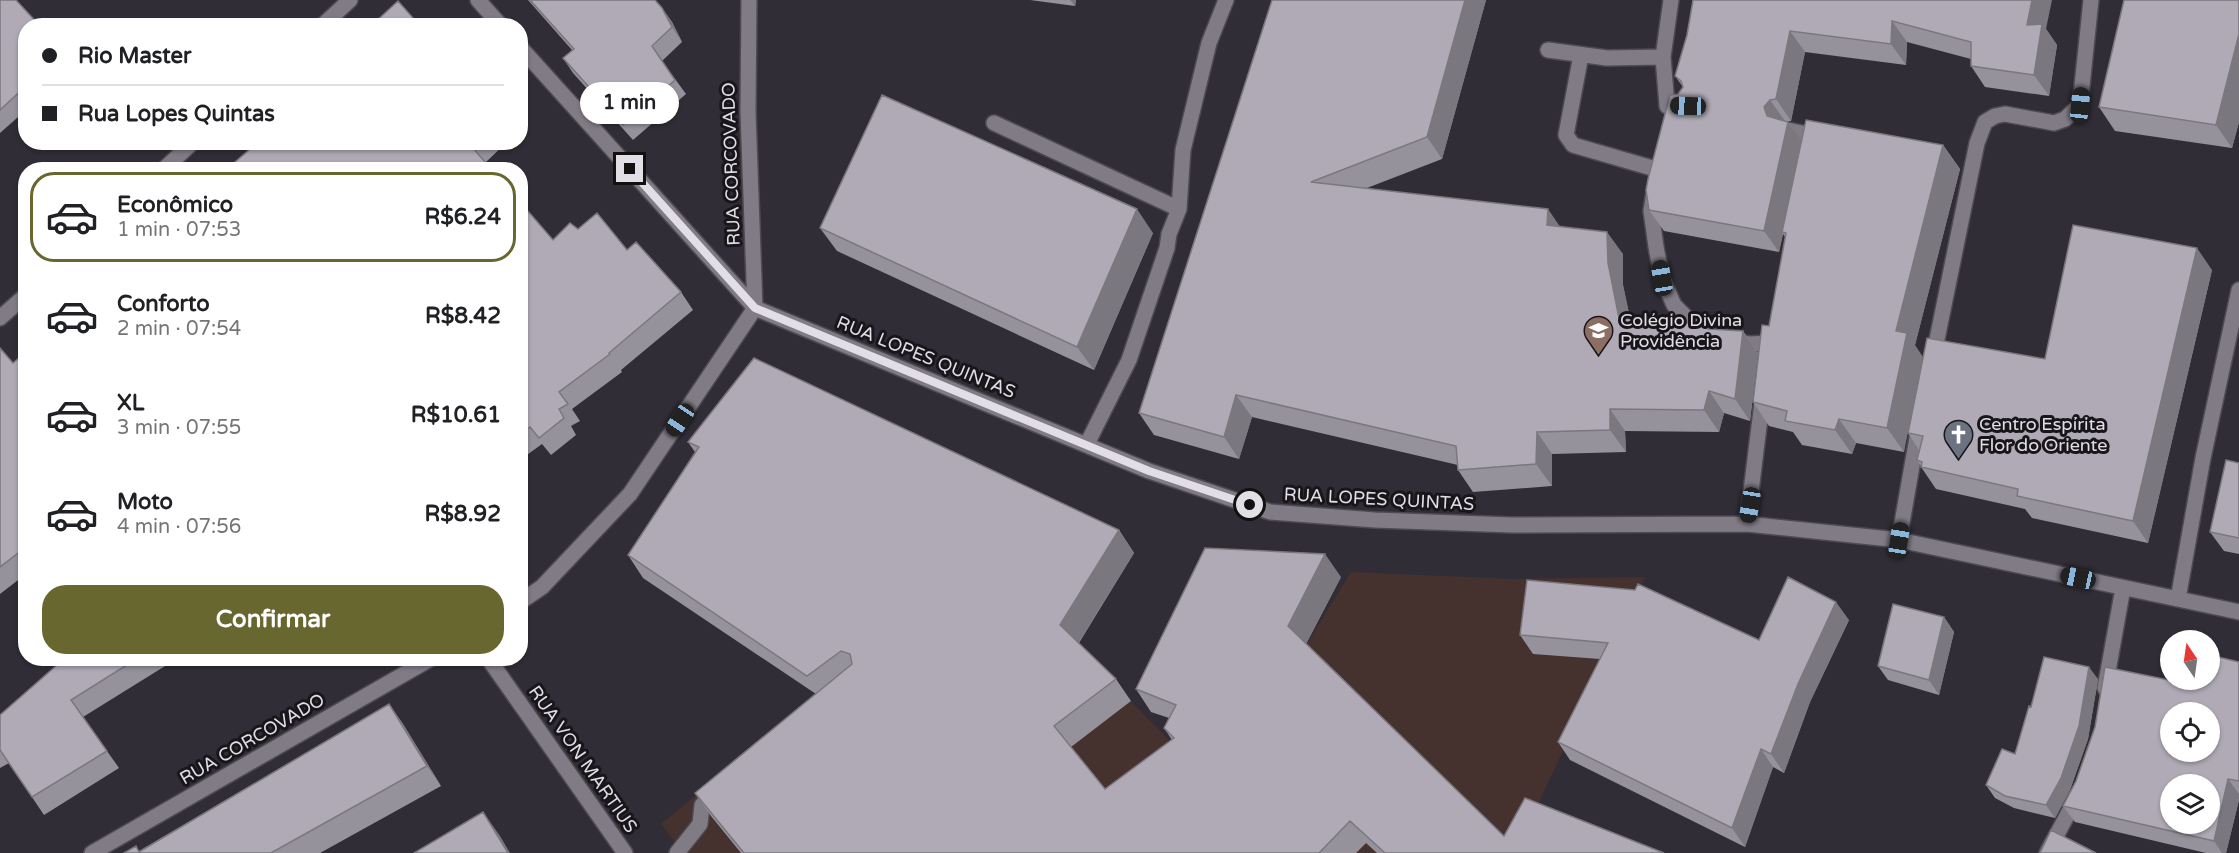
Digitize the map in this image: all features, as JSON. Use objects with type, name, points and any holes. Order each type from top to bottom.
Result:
[{"type":"street","points":[[331,18],[350,0]]},
{"type":"street","points":[[478,0],[494,18]]},
{"type":"street","name":"RUA CORCOVADO","points":[[748,0],[748,112],[755,308]]},
{"type":"street","points":[[1088,444],[1129,360],[1179,209],[1183,150],[1209,43],[1226,0]]},
{"type":"street","points":[[1671,0],[1663,57],[1666,111],[1688,106]]},
{"type":"street","points":[[1929,375],[1977,143],[1985,122],[1995,116],[2005,114],[2054,123],[2066,119],[2080,105],[2091,0]]},
{"type":"street","points":[[1548,50],[1607,58],[1663,57]]},
{"type":"street","points":[[1581,55],[1566,135],[1568,141],[1572,145],[1659,164],[1651,211],[1662,278],[1674,306],[1704,334],[1726,341],[1750,344],[1770,343]]},
{"type":"street","name":"RUA LOPES QUINTAS","points":[[528,56],[755,308],[1149,471],[1270,512],[1375,520],[1512,525],[1747,524],[1899,540],[2239,612]]},
{"type":"street","points":[[994,123],[1179,209]]},
{"type":"street","points":[[1788,130],[1811,135],[1813,139],[1808,165]]},
{"type":"street","points":[[172,162],[184,150]]},
{"type":"street","points":[[2178,599],[2203,458],[2239,290]]},
{"type":"street","points":[[0,318],[18,302]]},
{"type":"street","points":[[528,597],[542,587],[630,494],[755,308]]},
{"type":"street","points":[[1747,524],[1766,377]]},
{"type":"street","points":[[1899,540],[1922,410]]},
{"type":"street","points":[[2104,698],[2123,588]]},
{"type":"street","name":"RUA CORCOVADO","points":[[92,853],[418,666]]},
{"type":"street","name":"RUA VON MARTIUS","points":[[494,666],[626,853]]},
{"type":"street","points":[[2047,853],[2083,783]]},
{"type":"street","points":[[677,853],[700,824],[702,805],[729,784]]},
{"type":"shaded area","points":[[1351,572],[1514,579],[1645,577],[1515,853],[684,853],[661,824],[958,578],[1111,681],[1217,789]]},
{"type":"building","points":[[0,0],[16,0],[33,18],[18,18],[18,93],[0,110]]},
{"type":"building","points":[[530,0],[655,0],[672,27],[652,46],[675,80],[623,125],[563,58],[574,49]]},
{"type":"building","points":[[1272,0],[1465,0],[1427,137],[1311,182],[1548,209],[1547,225],[1607,232],[1608,263],[1619,318],[1685,322],[1709,329],[1743,331],[1735,399],[1709,391],[1704,410],[1610,409],[1610,430],[1537,432],[1536,464],[1458,470],[1456,446],[1236,395],[1224,437],[1139,413]]},
{"type":"building","points":[[1693,0],[2032,0],[2027,25],[2042,24],[2034,75],[1971,66],[1971,42],[1892,21],[1891,44],[1790,31],[1776,99],[1770,100],[1764,107],[1767,116],[1788,122],[1764,231],[1649,210],[1646,190],[1648,179],[1670,95],[1678,94],[1683,87],[1681,81],[1675,76],[1687,35]]},
{"type":"building","points":[[2124,0],[2239,0],[2239,34],[2216,125],[2099,107]]},
{"type":"building","points":[[398,1],[413,18],[380,18]]},
{"type":"building","points":[[882,95],[1137,209],[1077,347],[820,228]]},
{"type":"building","points":[[1806,120],[1943,145],[1896,331],[1907,333],[1887,428],[1839,419],[1835,430],[1785,421],[1787,411],[1753,402],[1762,325],[1769,326],[1786,233],[1782,232]]},
{"type":"building","points":[[249,150],[475,150],[485,162],[235,162]]},
{"type":"building","points":[[528,211],[553,240],[570,223],[578,229],[597,213],[627,250],[636,242],[681,292],[610,354],[559,392],[568,404],[559,409],[564,418],[539,438],[530,427],[528,428]]},
{"type":"building","points":[[2073,225],[2197,248],[2133,521],[2017,496],[2018,489],[1921,467],[1922,462],[1917,460],[1923,436],[1908,433],[1927,338],[2045,359]]},
{"type":"building","points":[[0,348],[13,363],[18,359],[18,553],[0,567]]},
{"type":"building","points":[[754,358],[1119,530],[1060,625],[1116,679],[1054,726],[1105,789],[1174,738],[1164,728],[1176,705],[1136,689],[1205,548],[1325,554],[1288,626],[1504,836],[1525,798],[1664,853],[1385,853],[1350,821],[1319,853],[744,853],[695,793],[852,664],[850,654],[841,651],[807,676],[628,555],[699,447],[688,442]]},
{"type":"building","points":[[2226,460],[2239,463],[2239,538],[2210,532]]},
{"type":"building","points":[[1788,577],[1836,602],[1798,684],[1771,754],[1761,749],[1732,828],[1558,742],[1608,643],[1520,635],[1527,580],[1635,590],[1638,584],[1759,640]]},
{"type":"building","points":[[1893,604],[1944,617],[1929,680],[1878,666]]},
{"type":"building","points":[[2044,657],[2089,667],[2079,726],[2061,778],[2046,805],[2005,796],[1986,785],[2002,749],[2015,754],[2029,706],[2031,707]]},
{"type":"building","points":[[2220,657],[2239,662],[2239,781],[2228,779],[2220,814],[2220,774],[2160,774],[2160,828],[2063,806],[2076,781],[2095,727],[2105,667],[2160,678],[2160,690],[2220,690]]},
{"type":"building","points":[[56,666],[125,666],[71,700],[107,751],[32,797],[0,750],[0,715]]},
{"type":"building","points":[[389,704],[427,766],[271,853],[124,853],[136,846],[139,852]]},
{"type":"building","points":[[483,812],[508,853],[414,853]]},
{"type":"building","points":[[2051,830],[2096,853],[2040,853]]},
{"type":"building","points":[[2184,834],[2216,834],[2214,841]]},
{"type":"place","name":"Colégio Divina Providência","points":[[1599,356]]},
{"type":"place","name":"Centro Espírita Flor do Oriente","points":[[1958,460]]},
{"type":"route","points":[[630,169],[755,308],[1149,471],[1250,505]]}]
